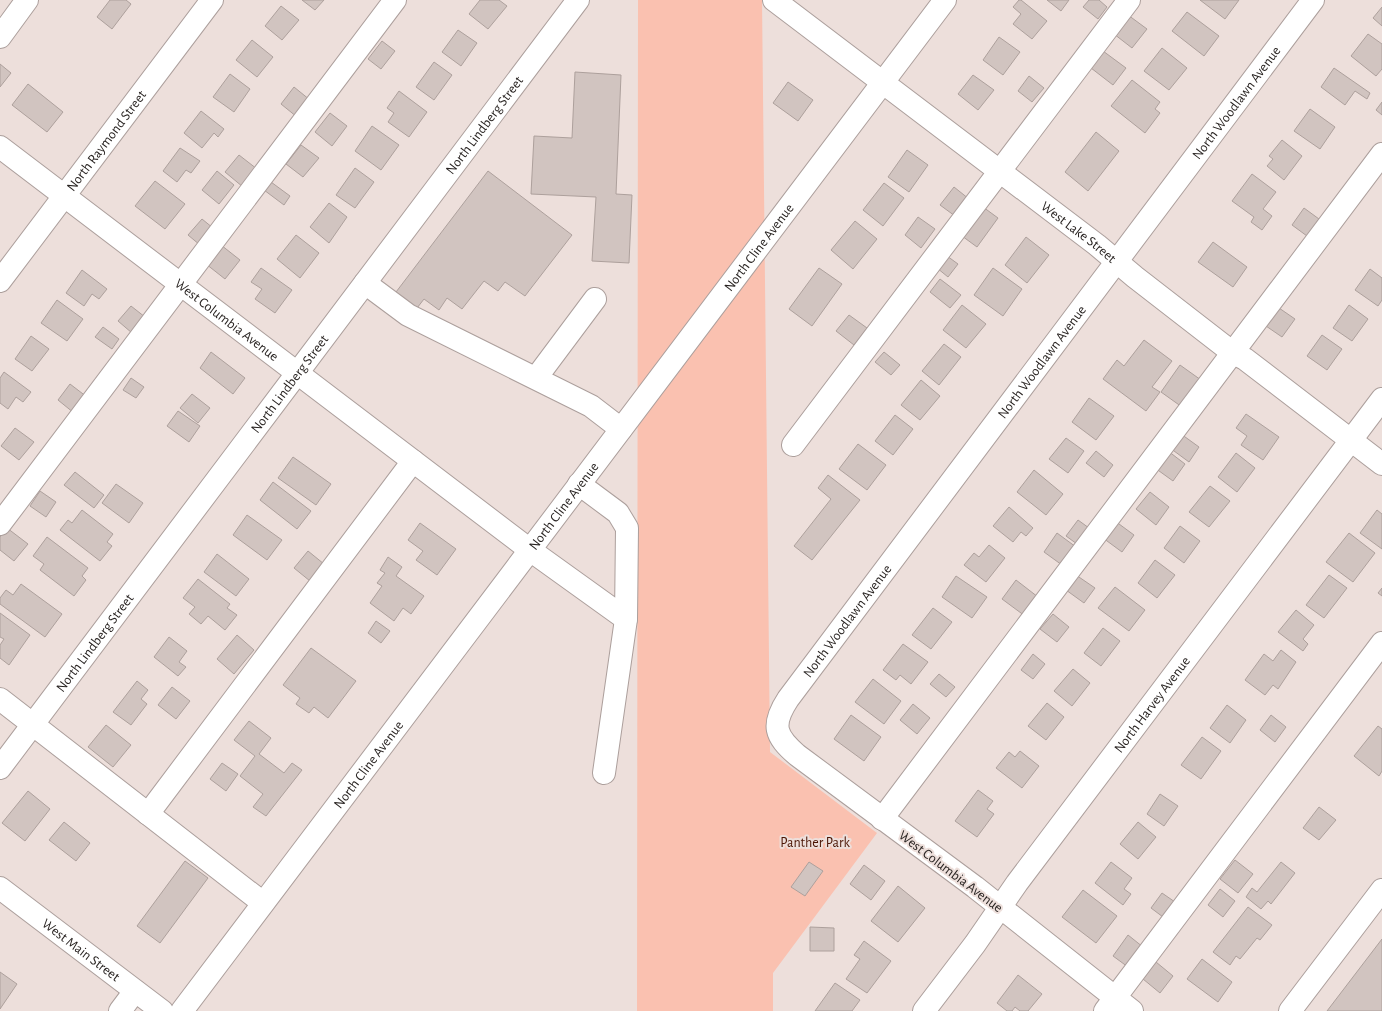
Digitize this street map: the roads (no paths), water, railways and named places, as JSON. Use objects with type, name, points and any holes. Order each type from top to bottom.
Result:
[{"type":"street","points":[[0,37],[27,0]]},
{"type":"street","name":"North Raymond Street","points":[[0,281],[212,0]]},
{"type":"street","points":[[0,524],[395,0]]},
{"type":"street","name":"North Lindberg Street","points":[[0,768],[578,0]]},
{"type":"street","name":"West Lake Street","points":[[774,0],[1091,240],[1233,353],[1245,359],[1382,464]]},
{"type":"street","name":"North Cline Avenue","points":[[182,1011],[945,0]]},
{"type":"street","points":[[793,445],[1129,0]]},
{"type":"street","name":"North Woodlawn Avenue","points":[[777,726],[778,716],[788,699],[1313,0]]},
{"type":"street","name":"West Columbia Avenue","points":[[0,147],[413,462],[530,550],[626,619]]},
{"type":"street","points":[[882,818],[1382,154]]},
{"type":"street","points":[[365,283],[408,315],[591,406],[621,429]]},
{"type":"street","points":[[536,378],[596,299]]},
{"type":"street","name":"North Harvey Avenue","points":[[924,1011],[1382,398]]},
{"type":"street","points":[[148,814],[413,462]]},
{"type":"street","points":[[579,484],[618,513],[627,528],[626,619],[604,773]]},
{"type":"street","points":[[1110,1004],[1382,643]]},
{"type":"street","points":[[0,699],[263,903]]},
{"type":"street","name":"West Columbia Avenue","points":[[777,726],[778,734],[797,755],[1000,908],[1110,1004],[1132,1011]]},
{"type":"street","name":"West Main Street","points":[[0,888],[162,1011]]},
{"type":"street","points":[[1290,1011],[1382,890]]},
{"type":"street","points":[[120,1011],[135,991]]},
{"type":"park label","name":"Panther Park","points":[[815,842]]}]
